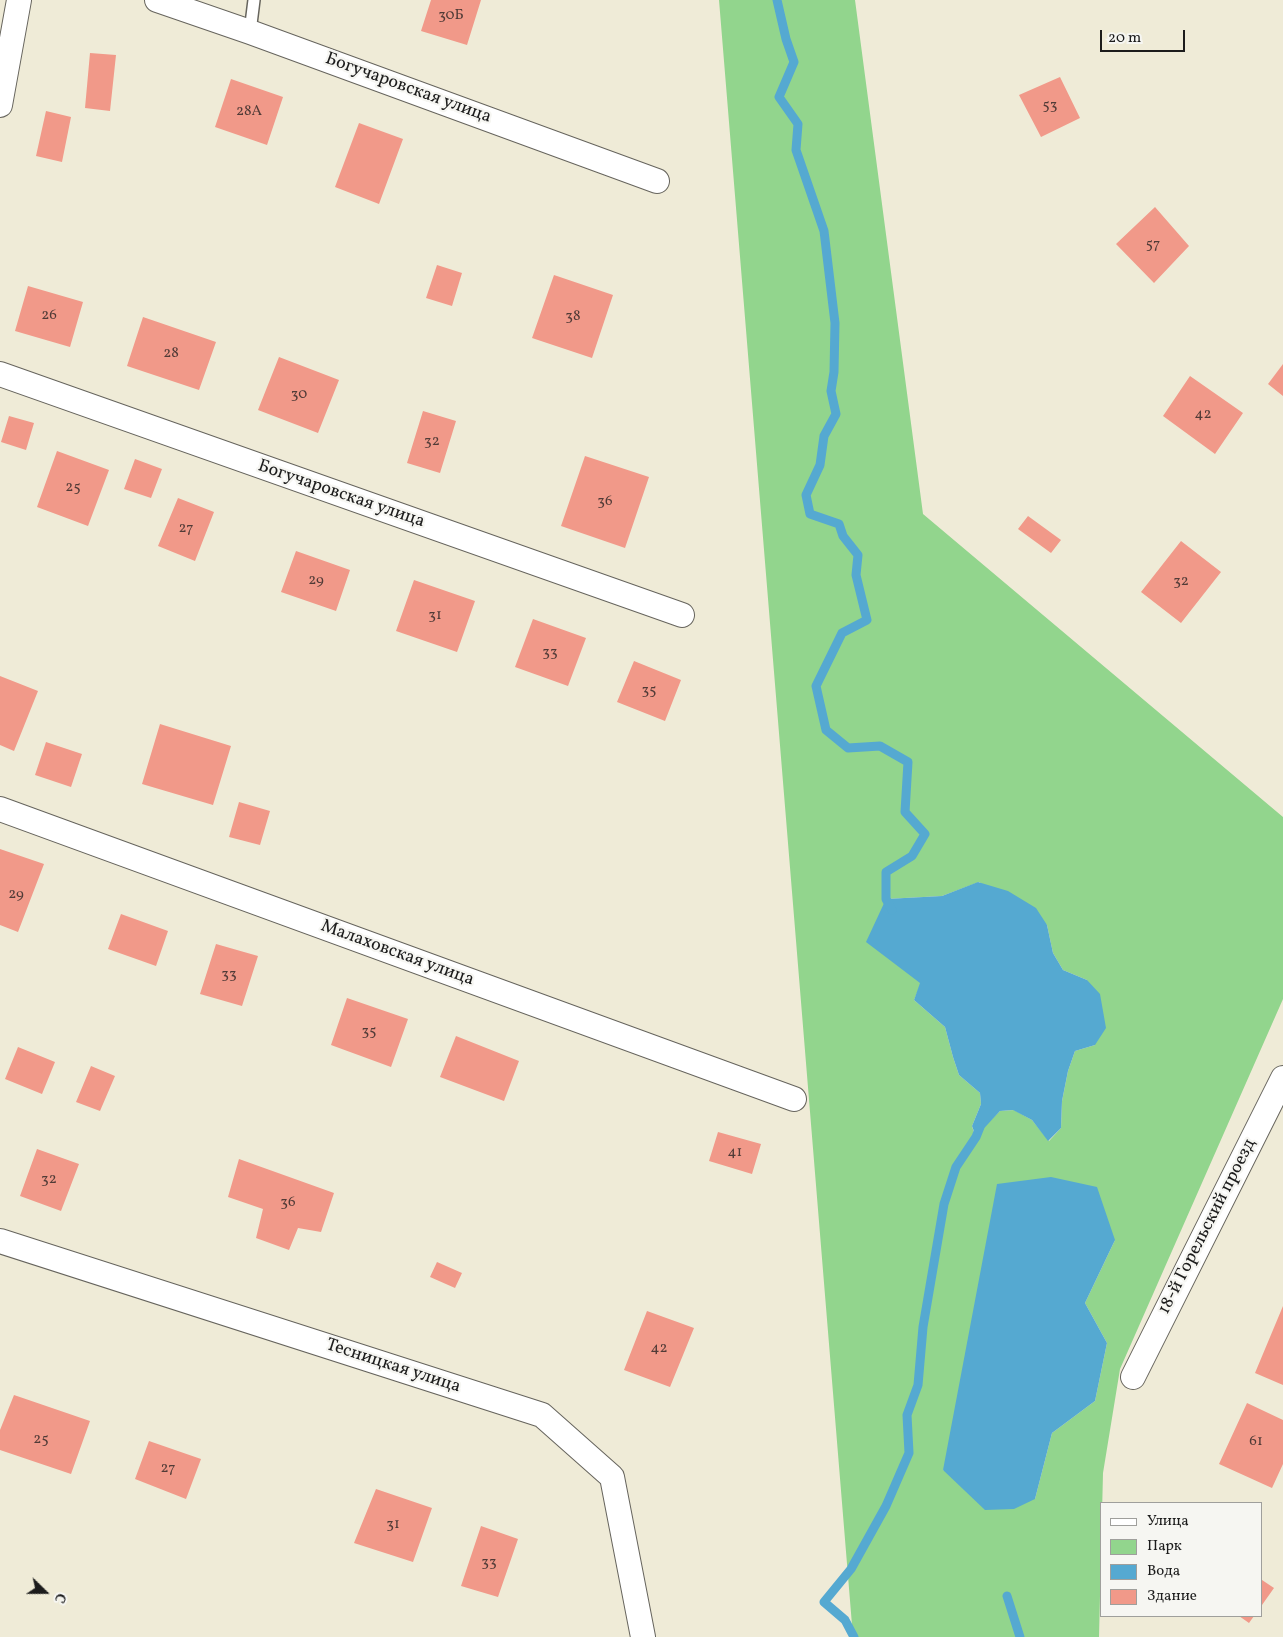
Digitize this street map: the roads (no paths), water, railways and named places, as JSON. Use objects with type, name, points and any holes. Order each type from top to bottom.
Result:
[{"type":"street","points":[[0,105],[19,0]]},
{"type":"street","name":"Богучаровская улица","points":[[157,0],[250,32],[657,181]]},
{"type":"street","name":"Богучаровская улица","points":[[0,374],[682,615]]},
{"type":"street","name":"Малаховская улица","points":[[0,809],[794,1099]]},
{"type":"street","name":"18-й Горельский проезд","points":[[1134,1376],[1283,1078]]},
{"type":"street","name":"Тесницкая улица","points":[[0,1241],[542,1415],[612,1477],[643,1637]]},
{"type":"lane","points":[[250,32],[254,0]]},
{"type":"water","points":[[978,882],[1008,891],[1036,908],[1047,925],[1053,953],[1063,970],[1087,980],[1100,994],[1106,1028],[1095,1045],[1075,1051],[1068,1071],[1062,1101],[1061,1128],[1048,1141],[1032,1120],[1013,1110],[1000,1111],[976,1137],[972,1126],[981,1104],[980,1093],[959,1075],[945,1027],[914,1000],[920,983],[866,942],[886,899],[942,896]]},
{"type":"water","points":[[1051,1177],[1097,1187],[1115,1240],[1085,1303],[1107,1343],[1095,1401],[1052,1433],[1035,1499],[1014,1509],[985,1510],[943,1470],[997,1184]]},
{"type":"waterway","points":[[777,0],[786,39],[794,62],[779,97],[798,124],[796,150],[824,231],[835,323],[834,372],[831,391],[836,414],[824,436],[820,465],[806,495],[810,514],[839,524],[843,536],[858,555],[856,575],[867,620],[842,633],[816,686],[826,730],[848,748],[880,746],[908,762],[905,812],[925,834],[912,856],[886,872],[886,899],[892,910]]},
{"type":"waterway","points":[[854,1637],[845,1620],[824,1602],[851,1569],[886,1506],[909,1453],[907,1415],[918,1385],[923,1327],[944,1204],[956,1167],[976,1137],[980,1127]]},
{"type":"waterway","points":[[1007,1596],[1020,1637]]}]
